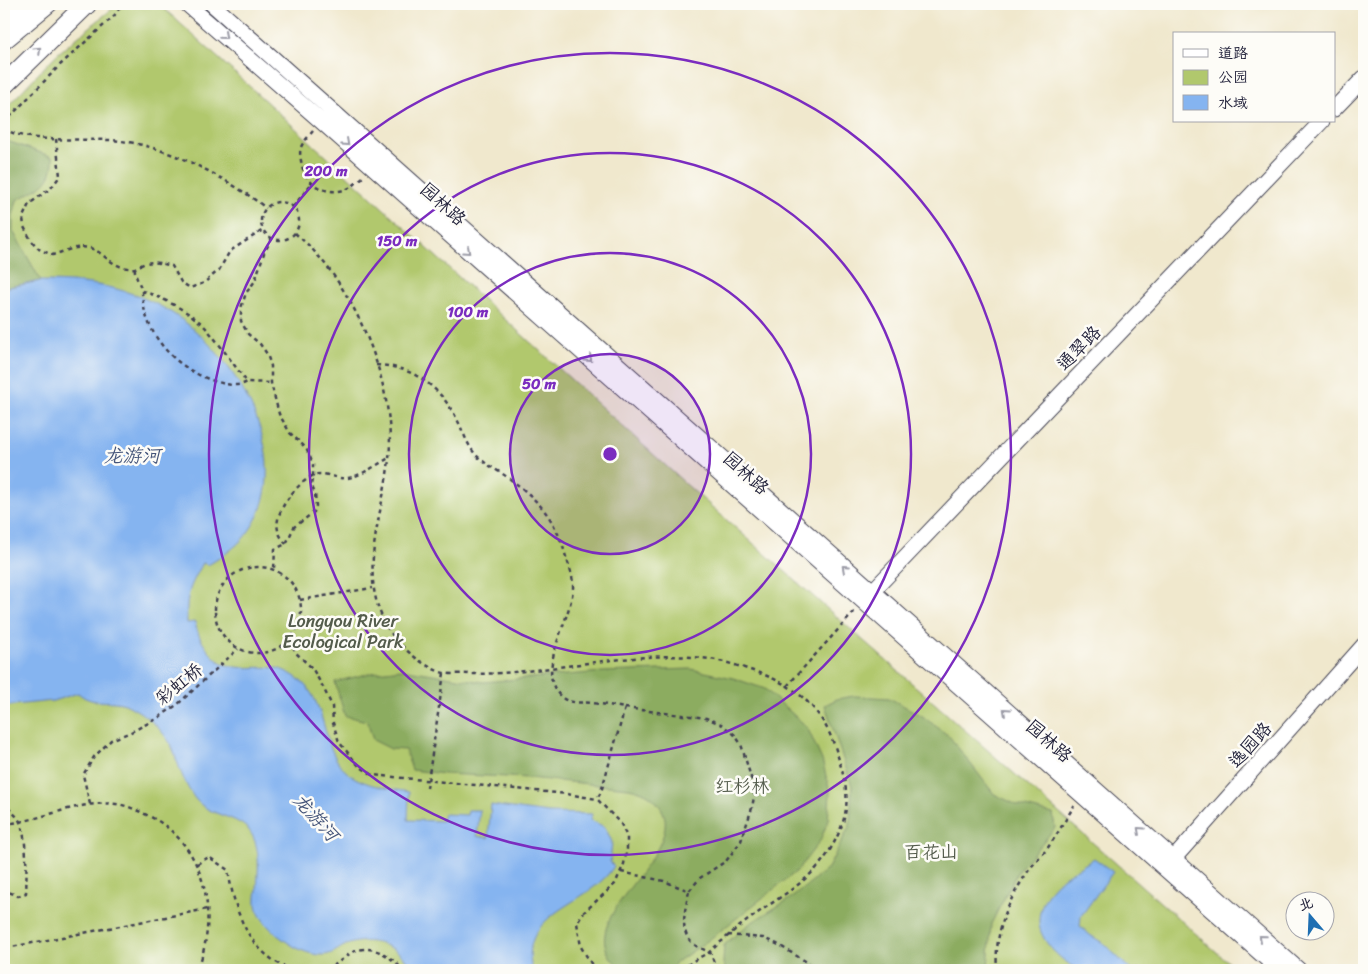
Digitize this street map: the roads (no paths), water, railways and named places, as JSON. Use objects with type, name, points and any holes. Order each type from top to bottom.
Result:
[{"type":"main road","points":[[4,27],[27,4]]},
{"type":"main road","points":[[4,85],[87,4]]},
{"type":"street","points":[[4,42],[50,4]]},
{"type":"street","name":"园林路","points":[[187,4],[867,597],[1169,864],[1279,970]]},
{"type":"street","name":"园林路","points":[[212,4],[867,597],[1081,795],[1299,970]]},
{"type":"street","points":[[1336,107],[1364,78]]},
{"type":"street","name":"通翠路","points":[[867,597],[1321,122]]},
{"type":"street","name":"逸园路","points":[[1169,864],[1364,645]]},
{"type":"water","name":"龙游河","points":[[41,281],[76,282],[109,287],[141,297],[172,313],[195,331],[217,353],[237,379],[252,408],[263,439],[267,470],[264,500],[251,528],[242,539],[232,549],[208,565],[203,563],[188,598],[187,623],[195,622],[201,640],[212,655],[226,665],[242,668],[276,668],[297,678],[308,689],[316,702],[330,745],[344,770],[357,779],[369,784],[409,792],[408,820],[442,821],[444,814],[467,815],[468,810],[480,810],[477,836],[488,838],[491,805],[548,813],[592,814],[590,820],[605,827],[612,842],[610,862],[614,866],[589,891],[545,921],[536,934],[531,950],[532,970],[412,970],[402,955],[386,945],[367,941],[349,944],[326,955],[305,952],[297,948],[275,933],[263,920],[257,909],[258,858],[252,834],[235,820],[209,810],[197,801],[184,779],[173,748],[161,731],[149,719],[125,704],[92,700],[78,693],[53,701],[4,706],[4,288]]},
{"type":"water","points":[[1094,858],[1113,872],[1081,916],[1080,926],[1103,943],[1131,970],[1092,971],[1075,967],[1053,951],[1047,944],[1040,928],[1039,917],[1041,908],[1051,889],[1060,880]]},
{"type":"park label","name":"Longyou River Ecological Park","points":[[343,631]]},
{"type":"park label","name":"红杉林","points":[[742,786]]},
{"type":"park label","name":"百花山","points":[[931,852]]}]
